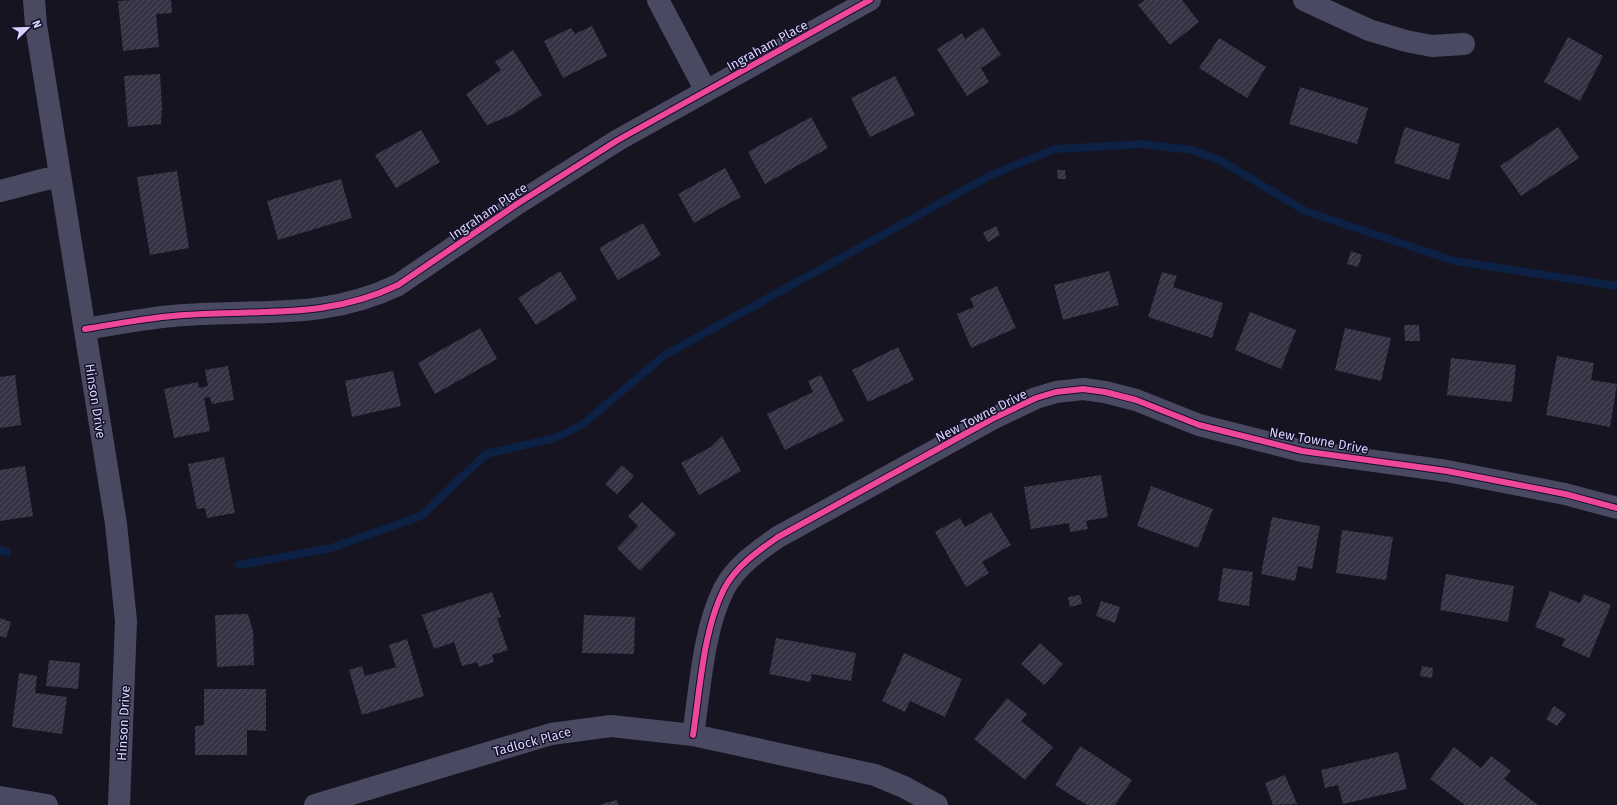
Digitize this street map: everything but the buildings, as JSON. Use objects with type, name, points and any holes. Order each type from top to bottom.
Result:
[{"type":"street","name":"Hinson Drive","points":[[34,0],[36,25],[59,178],[116,524],[126,621],[119,805]]},
{"type":"street","points":[[658,0],[706,91]]},
{"type":"street","name":"Ingraham Place","points":[[85,329],[183,315],[326,309],[379,295],[398,285],[516,204],[618,140],[870,0]]},
{"type":"street","points":[[1304,0],[1369,30],[1406,41],[1432,46],[1464,44]]},
{"type":"street","points":[[0,191],[46,179],[59,178]]},
{"type":"street","name":"New Towne Drive","points":[[693,735],[706,648],[716,609],[724,589],[737,571],[752,555],[778,537],[992,419],[1036,398],[1056,392],[1083,389],[1105,392],[1136,400],[1199,424],[1302,451],[1447,471],[1565,494],[1617,508]]},
{"type":"street","name":"Tadlock Place","points":[[315,805],[551,734],[611,726],[693,735],[875,775],[904,787],[937,805]]},
{"type":"street","points":[[0,797],[47,805]]},
{"type":"waterway","points":[[239,565],[331,548],[421,516],[486,454],[555,438],[582,425],[665,355],[991,175],[1055,149],[1142,144],[1192,150],[1220,160],[1305,211],[1454,261],[1617,286]]},
{"type":"waterway","points":[[0,550],[7,552]]},
{"type":"cycle path","points":[[85,329],[172,316],[212,313],[292,311],[319,308],[345,304],[371,296],[398,285],[517,204],[618,140],[870,0]]},
{"type":"cycle path","points":[[693,735],[703,660],[711,623],[724,589],[741,566],[778,537],[992,419],[1036,398],[1056,392],[1083,389],[1105,392],[1136,400],[1199,425],[1302,451],[1447,471],[1565,494],[1617,508]]}]
